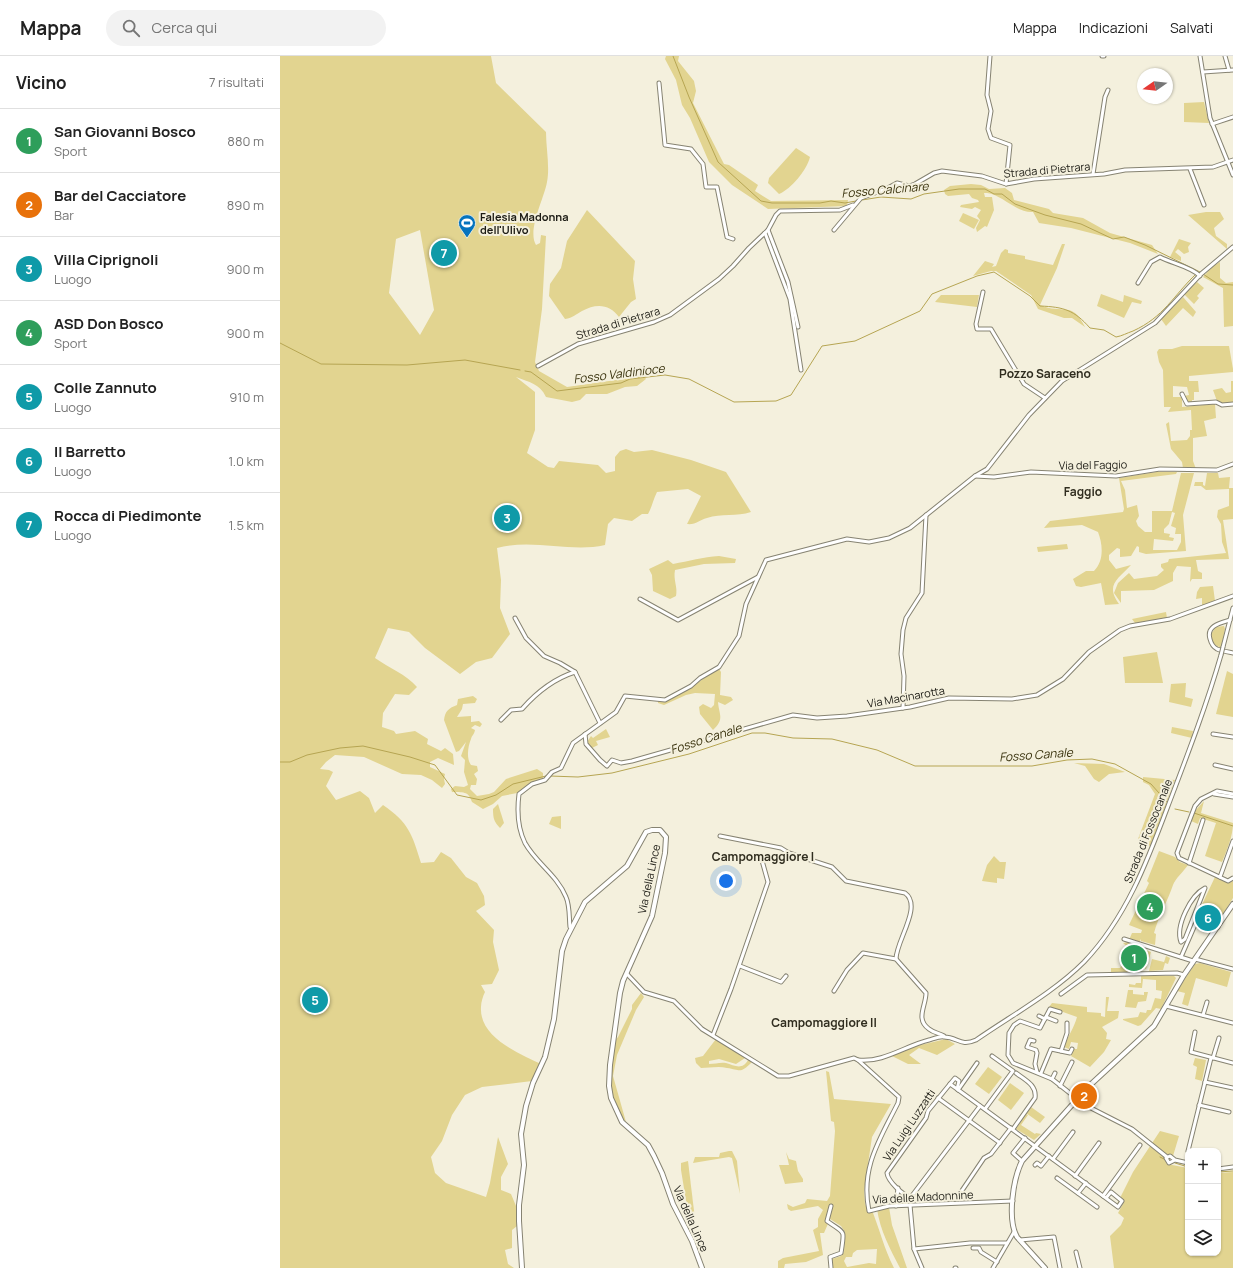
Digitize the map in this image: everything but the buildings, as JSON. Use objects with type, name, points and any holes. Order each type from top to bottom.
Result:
[{"type":"street","points":[[990,56],[987,95],[991,111],[988,129],[991,138],[1010,145],[1006,184]]},
{"type":"street","points":[[1200,56],[1207,106],[1212,124],[1233,175]]},
{"type":"street","points":[[1224,56],[1228,70]]},
{"type":"street","points":[[1203,72],[1233,70]]},
{"type":"street","points":[[659,83],[665,145],[691,149],[703,164],[706,187],[717,187],[727,237],[733,239]]},
{"type":"street","points":[[1093,174],[1105,97],[1108,90]]},
{"type":"street","points":[[1212,124],[1233,117]]},
{"type":"street","name":"Strada di Pietrara","points":[[834,230],[861,198],[886,189],[894,184],[900,183],[909,186],[915,184],[934,173],[942,171],[982,176],[1006,184],[1034,179],[1104,174],[1125,170],[1190,169],[1213,167],[1233,160]]},
{"type":"street","points":[[1190,169],[1204,205]]},
{"type":"street","name":"Strada di Pietrara","points":[[538,366],[578,344],[670,316],[719,279],[768,230],[776,215],[780,211],[840,210],[855,205]]},
{"type":"street","points":[[768,230],[788,282],[798,327]]},
{"type":"street","points":[[765,233],[790,299],[801,370]]},
{"type":"street","points":[[570,927],[568,904],[565,895],[556,880],[525,843],[519,822],[519,794],[532,784],[544,780],[552,772],[561,768],[573,743],[616,712],[625,696],[666,700],[691,686],[700,678],[718,667],[739,636],[746,604],[766,560],[847,539],[869,542],[889,538],[910,528],[975,476],[988,469],[1029,415],[1062,381],[1155,323],[1200,276],[1233,247]]},
{"type":"street","points":[[1138,283],[1151,262],[1160,257],[1168,262],[1194,271],[1200,276]]},
{"type":"street","points":[[983,292],[976,324],[977,329],[990,329],[1024,384],[1045,398]]},
{"type":"street","points":[[1182,394],[1187,404],[1216,402],[1222,405],[1233,404]]},
{"type":"street","name":"Via del Faggio","points":[[975,476],[994,477],[1031,472],[1116,476],[1160,469],[1217,470],[1233,464]]},
{"type":"street","points":[[903,708],[904,676],[901,654],[906,618],[922,594],[926,515]]},
{"type":"street","points":[[640,599],[678,620],[758,577]]},
{"type":"street","name":"Via Macinarotta","points":[[585,734],[586,744],[607,766],[612,760],[621,763],[632,761],[793,715],[832,717],[903,708],[949,698],[1012,699],[1037,695],[1063,679],[1090,652],[1120,630],[1130,626],[1170,619],[1233,596]]},
{"type":"street","name":"Strada di Fossocanale","points":[[944,1036],[961,1043],[971,1042],[1064,980],[1088,956],[1116,921],[1132,894],[1151,852],[1207,701],[1233,608]]},
{"type":"street","points":[[515,618],[526,638],[544,656],[575,672],[600,723]]},
{"type":"street","points":[[1230,620],[1215,625],[1210,630],[1209,638],[1211,644],[1216,649],[1233,653]]},
{"type":"street","points":[[501,720],[511,710],[522,709],[534,695],[560,677],[575,672]]},
{"type":"street","points":[[1213,734],[1233,737]]},
{"type":"street","points":[[1215,765],[1233,769]]},
{"type":"street","points":[[1233,794],[1216,792],[1201,800],[1195,806],[1190,815],[1177,853],[1179,858],[1228,881],[1233,878]]},
{"type":"street","points":[[1214,794],[1233,797]]},
{"type":"street","points":[[1189,863],[1203,820]]},
{"type":"street","name":"Via della Lince","points":[[522,1268],[518,1221],[524,1165],[521,1134],[526,1106],[533,1083],[545,1057],[554,1019],[562,951],[570,927],[580,908],[589,896],[627,866],[643,835],[650,830],[660,830],[666,837],[667,844],[652,916],[620,993],[615,1023],[609,1086],[611,1098],[622,1122],[648,1145],[654,1156],[673,1204],[692,1241],[702,1268]]},
{"type":"street","points":[[720,836],[781,848],[788,853],[835,869],[846,881],[901,892],[908,896],[912,904],[907,924],[897,950],[896,959]]},
{"type":"street","points":[[1220,877],[1233,841]]},
{"type":"street","points":[[713,1035],[740,966],[768,882],[760,857],[754,856]]},
{"type":"street","points":[[1205,888],[1205,891],[1194,916],[1184,941],[1181,942],[1182,919],[1188,906],[1205,888]]},
{"type":"street","points":[[1045,1268],[1018,1239],[1014,1232],[1012,1222],[1013,1201],[1018,1171],[1022,1161],[1078,1098],[1154,1026],[1184,975],[1233,904]]},
{"type":"street","points":[[1194,916],[1218,927]]},
{"type":"street","points":[[1181,958],[1198,918]]},
{"type":"street","points":[[1124,939],[1181,958],[1233,969]]},
{"type":"street","points":[[834,991],[847,970],[863,953],[896,959],[926,993],[921,1011],[923,1021],[929,1029],[944,1036]]},
{"type":"street","points":[[740,966],[781,982],[786,976]]},
{"type":"street","points":[[1060,994],[1087,975],[1177,973],[1184,975]]},
{"type":"street","points":[[627,974],[644,992],[674,1001],[702,1028],[778,1076],[790,1076],[848,1059],[854,1058],[869,1061],[878,1059],[920,1042],[944,1036]]},
{"type":"street","points":[[1203,1015],[1207,1002]]},
{"type":"street","points":[[1166,1006],[1233,1023]]},
{"type":"street","points":[[1060,1012],[1050,1009],[1040,1028],[1020,1022],[1014,1025],[1008,1038],[1008,1056],[1012,1063],[1040,1073],[1078,1098],[1085,1105],[1132,1129],[1167,1157],[1170,1156],[1175,1160],[1185,1162]]},
{"type":"street","points":[[1039,1016],[1056,1021]]},
{"type":"street","points":[[1061,1051],[1067,1033],[1067,1023]]},
{"type":"street","points":[[1067,1033],[1072,1030]]},
{"type":"street","points":[[1196,1032],[1191,1052],[1233,1063]]},
{"type":"street","points":[[1189,1148],[1205,1082],[1219,1038]]},
{"type":"street","points":[[1034,1041],[1030,1040],[1027,1047],[1036,1050],[1037,1053],[1035,1064],[1040,1073]]},
{"type":"street","points":[[1040,1073],[1051,1050],[1070,1053],[1072,1049]]},
{"type":"street","points":[[1040,1073],[1051,1054]]},
{"type":"street","points":[[985,1109],[1012,1071],[992,1056]]},
{"type":"street","name":"Via delle Madonnine","points":[[858,1060],[899,1097],[898,1103],[882,1131],[873,1151],[867,1188],[869,1210],[910,1205],[1013,1201]]},
{"type":"street","points":[[958,1090],[977,1062]]},
{"type":"street","points":[[1060,1086],[1072,1062]]},
{"type":"street","points":[[961,1192],[984,1158],[991,1154],[1036,1098],[1033,1086],[1016,1073]]},
{"type":"street","points":[[1052,1080],[1055,1073]]},
{"type":"street","points":[[958,1090],[959,1085],[957,1079],[952,1080],[950,1084],[958,1090],[980,1106],[985,1109],[1012,1129],[1035,1145],[1049,1156],[1053,1158],[1118,1207]]},
{"type":"street","points":[[1205,1082],[1233,1088]]},
{"type":"street","name":"Via Luigi Luzzatti","points":[[898,1188],[888,1178],[887,1173],[926,1118],[928,1111],[950,1084]]},
{"type":"street","points":[[938,1098],[1000,1143]]},
{"type":"street","points":[[1199,1105],[1229,1112]]},
{"type":"street","points":[[898,1188],[911,1197],[980,1106]]},
{"type":"street","points":[[1053,1158],[1073,1132]]},
{"type":"street","points":[[1022,1161],[1013,1153],[1025,1138]]},
{"type":"street","points":[[1075,1176],[1099,1144]]},
{"type":"street","points":[[1103,1196],[1140,1145]]},
{"type":"street","points":[[1035,1165],[1037,1163],[1041,1166],[1049,1156]]},
{"type":"street","points":[[1167,1157],[1169,1163],[1175,1160]]},
{"type":"street","points":[[1221,1169],[1233,1167]]},
{"type":"street","points":[[1057,1178],[1097,1206]]},
{"type":"street","points":[[1078,1193],[1086,1183]]},
{"type":"street","points":[[896,1206],[898,1188]]},
{"type":"street","points":[[1106,1198],[1111,1192],[1122,1200],[1114,1212]]},
{"type":"street","points":[[910,1205],[914,1249],[922,1268]]},
{"type":"street","points":[[831,1206],[827,1221],[840,1228],[843,1233],[841,1253],[830,1256],[831,1268]]},
{"type":"street","points":[[993,1268],[1014,1232]]},
{"type":"street","points":[[1010,1239],[1054,1237],[1060,1268]]},
{"type":"street","points":[[914,1249],[970,1242],[1007,1243]]},
{"type":"street","points":[[973,1248],[979,1248],[981,1252],[997,1262]]},
{"type":"street","points":[[1076,1252],[1080,1268]]},
{"type":"shaded area","points":[[280,56],[491,56],[496,83],[546,132],[548,176],[537,214],[534,231],[536,245],[540,243],[541,235],[546,236],[542,309],[535,362],[539,371],[567,387],[644,376],[646,379],[637,386],[625,387],[607,394],[586,394],[580,400],[572,402],[546,397],[537,386],[516,377],[535,392],[535,430],[527,453],[548,467],[554,468],[559,461],[598,465],[606,473],[615,471],[615,457],[620,451],[626,449],[634,452],[652,450],[691,460],[726,472],[751,512],[712,517],[687,524],[701,496],[688,489],[657,492],[648,514],[642,514],[632,521],[614,518],[608,524],[605,545],[578,547],[524,544],[497,548],[501,580],[500,608],[510,634],[492,658],[476,662],[460,674],[425,648],[409,632],[388,628],[375,658],[403,675],[417,687],[409,695],[395,694],[383,713],[382,727],[394,731],[396,734],[415,731],[428,739],[427,744],[441,751],[445,748],[453,754],[454,765],[438,758],[430,762],[430,767],[445,774],[445,784],[442,788],[432,780],[421,775],[402,774],[364,757],[335,755],[320,769],[333,772],[326,786],[336,800],[360,791],[369,798],[375,813],[383,805],[399,818],[408,830],[415,844],[421,863],[434,862],[441,852],[451,858],[466,877],[477,883],[484,896],[485,905],[476,911],[494,930],[493,942],[499,970],[492,984],[481,985],[485,992],[481,1005],[482,1018],[486,1027],[502,1043],[541,1064],[532,1081],[482,1087],[465,1095],[452,1115],[442,1141],[431,1157],[435,1173],[446,1183],[486,1197],[498,1137],[508,1164],[501,1177],[501,1190],[511,1194],[516,1206],[517,1226],[512,1230],[512,1248],[505,1250],[508,1264],[514,1268],[280,1268]],"holes":[[[420,230],[434,310],[420,335],[389,293],[396,239]]]},
{"type":"shaded area","points":[[666,56],[679,56],[678,61],[694,81],[696,91],[693,103],[724,164],[729,165],[758,185],[755,191],[771,201],[848,200],[847,206],[768,209],[732,185],[709,162],[690,118],[682,105],[676,80],[665,59]]},
{"type":"shaded area","points":[[1204,102],[1209,123],[1184,122],[1184,103]]},
{"type":"shaded area","points":[[796,148],[810,157],[806,168],[793,184],[784,192],[779,194],[768,183],[769,178]]},
{"type":"shaded area","points":[[971,184],[981,185],[989,189],[1005,188],[1012,193],[1014,200],[1049,209],[1053,213],[1083,218],[1110,233],[1152,245],[1158,254],[1130,243],[1071,228],[1039,223],[1033,212],[1021,210],[993,194],[987,193],[984,193],[985,197],[992,197],[994,210],[987,227],[985,226],[977,232],[976,228],[980,220],[977,216],[981,210],[975,207],[972,209],[960,207],[961,205],[979,202],[978,200],[972,198],[969,194],[948,196],[945,194],[944,190],[950,186]]},
{"type":"shaded area","points":[[587,210],[635,261],[633,279],[636,299],[631,302],[619,317],[607,307],[597,306],[587,308],[572,317],[565,319],[549,296],[550,284],[561,268],[567,241]]},
{"type":"shaded area","points":[[1206,212],[1220,212],[1224,219],[1214,228],[1216,236],[1227,244],[1227,249],[1188,215]]},
{"type":"shaded area","points":[[963,213],[979,220],[974,229],[959,221]]},
{"type":"shaded area","points":[[1179,239],[1191,243],[1188,247],[1189,252],[1184,254],[1178,249],[1175,252],[1181,257],[1181,261],[1170,257]]},
{"type":"shaded area","points":[[1062,244],[1065,244],[1057,268],[1040,305],[1048,308],[1071,311],[1076,314],[1085,327],[1072,318],[1064,318],[1038,309],[1031,295],[996,271],[973,276],[985,261],[994,264],[992,267],[996,266],[1001,253],[1005,249],[1008,250],[1008,253],[1025,256],[1025,259],[1053,265]]},
{"type":"shaded area","points":[[1220,262],[1220,278],[1226,283],[1233,282],[1233,326],[1224,327],[1223,288],[1203,277],[1213,266]]},
{"type":"shaded area","points":[[1197,282],[1204,288],[1197,296],[1199,298],[1194,304],[1184,294]]},
{"type":"shaded area","points":[[1101,294],[1123,302],[1124,295],[1142,301],[1141,304],[1132,302],[1124,318],[1097,306]]},
{"type":"shaded area","points":[[941,295],[979,295],[977,307],[935,302]]},
{"type":"shaded area","points":[[1183,297],[1196,312],[1193,317],[1183,308],[1166,326],[1161,319]]},
{"type":"shaded area","points":[[1182,346],[1229,346],[1233,369],[1233,372],[1189,376],[1189,381],[1198,381],[1199,392],[1194,392],[1194,400],[1192,400],[1192,402],[1187,403],[1184,396],[1189,395],[1187,387],[1173,386],[1173,397],[1182,397],[1182,407],[1215,404],[1216,418],[1204,421],[1207,436],[1193,438],[1193,461],[1196,469],[1183,468],[1182,462],[1171,449],[1166,424],[1169,422],[1171,441],[1187,440],[1190,436],[1190,430],[1192,430],[1191,410],[1168,412],[1171,407],[1164,407],[1163,370],[1159,362],[1157,352],[1159,349],[1172,349]]},
{"type":"shaded area","points":[[1231,381],[1233,381],[1233,403],[1222,404],[1217,401],[1213,390],[1222,388],[1226,393],[1231,392]]},
{"type":"shaded area","points":[[1156,472],[1177,472],[1176,474],[1121,481],[1125,490],[1127,508],[1137,505],[1139,516],[1136,521],[1138,526],[1145,532],[1152,532],[1152,511],[1172,511],[1181,473],[1194,473],[1183,515],[1186,551],[1146,554],[1139,552],[1139,547],[1137,546],[1131,556],[1120,557],[1120,549],[1117,548],[1109,555],[1109,560],[1116,569],[1131,565],[1118,578],[1113,587],[1113,592],[1119,604],[1105,605],[1101,583],[1081,587],[1076,586],[1073,579],[1086,571],[1094,571],[1100,563],[1102,547],[1098,532],[1082,525],[1044,528],[1050,521],[1123,512],[1124,509],[1119,478]],"holes":[[[1172,512],[1175,513],[1171,526],[1176,528],[1175,534],[1181,534],[1181,542],[1177,550],[1153,550],[1154,539],[1173,541],[1174,538],[1169,537],[1170,534],[1164,533],[1164,529],[1169,524]]]},
{"type":"shaded area","points":[[1207,473],[1218,473],[1219,478],[1230,477],[1229,488],[1233,488],[1233,519],[1223,520],[1229,559],[1196,560],[1198,571],[1202,573],[1202,579],[1192,579],[1190,582],[1191,567],[1177,566],[1173,573],[1173,581],[1154,590],[1121,591],[1121,603],[1114,593],[1118,583],[1129,573],[1134,579],[1157,576],[1164,570],[1161,567],[1161,564],[1168,562],[1169,559],[1226,553],[1222,542],[1221,524],[1217,517],[1218,510],[1229,506],[1229,489],[1206,490],[1201,486],[1194,486],[1195,482],[1203,482],[1203,485],[1205,486]]},
{"type":"shaded area","points":[[1067,544],[1068,549],[1038,552],[1037,547]]},
{"type":"shaded area","points":[[719,556],[736,559],[735,563],[704,564],[675,570],[676,596],[670,599],[653,591],[652,575],[649,569],[668,560],[673,564]]},
{"type":"shaded area","points":[[1213,586],[1215,601],[1202,606],[1202,598],[1196,599],[1197,592],[1200,587]]},
{"type":"shaded area","points":[[1166,612],[1167,618],[1135,623],[1132,619]]},
{"type":"shaded area","points":[[1224,626],[1225,629],[1221,648],[1213,644],[1211,634],[1216,627]]},
{"type":"shaded area","points":[[1157,652],[1163,683],[1125,683],[1123,657]]},
{"type":"shaded area","points":[[719,669],[721,672],[720,695],[731,697],[733,700],[725,705],[718,702],[720,720],[713,730],[700,714],[699,707],[703,704],[711,708],[714,705],[715,694],[695,693],[686,695],[664,705],[658,703],[658,701],[666,700],[681,693]]},
{"type":"shaded area","points":[[1227,671],[1233,674],[1233,717],[1216,714]]},
{"type":"shaded area","points":[[1186,683],[1185,697],[1193,699],[1191,707],[1169,702],[1171,684]]},
{"type":"shaded area","points":[[473,696],[477,699],[475,703],[463,704],[457,717],[471,716],[471,722],[479,721],[482,724],[480,727],[475,725],[471,728],[475,730],[469,745],[468,759],[471,765],[477,766],[478,771],[474,774],[477,779],[476,785],[471,785],[470,789],[477,796],[489,794],[494,792],[506,779],[537,769],[543,773],[543,779],[517,793],[502,796],[493,804],[483,809],[472,802],[467,794],[462,792],[452,792],[451,789],[455,786],[464,787],[468,785],[464,772],[465,760],[461,756],[466,742],[459,751],[456,752],[444,720],[445,714],[448,710],[457,705],[458,699]]},
{"type":"shaded area","points":[[1172,727],[1193,731],[1192,738],[1171,733]]},
{"type":"shaded area","points":[[606,729],[610,737],[596,741],[598,745],[592,748],[587,742],[591,736],[593,738]]},
{"type":"shaded area","points":[[1074,763],[1104,764],[1125,772],[1109,774],[1099,782],[1094,779],[1085,766]]},
{"type":"shaded area","points":[[1143,777],[1175,780],[1149,851],[1150,846],[1138,839],[1155,794],[1149,785],[1143,782]]},
{"type":"shaded area","points":[[1204,801],[1201,813],[1233,823],[1231,838],[1222,862],[1205,856],[1216,823],[1200,818],[1198,824],[1191,821],[1195,811]]},
{"type":"shaded area","points":[[498,804],[504,823],[500,828],[495,822],[493,815],[493,809]]},
{"type":"shaded area","points":[[561,816],[561,829],[549,824],[552,817]]},
{"type":"shaded area","points":[[1159,851],[1175,857],[1180,862],[1188,865],[1174,883],[1160,915],[1154,933],[1156,934],[1155,945],[1141,941],[1140,939],[1140,943],[1129,940],[1132,933],[1141,933],[1142,930],[1129,925],[1149,883],[1147,881]]},
{"type":"shaded area","points":[[994,856],[1000,862],[1006,862],[1004,879],[997,878],[997,883],[982,881],[987,865]]},
{"type":"shaded area","points":[[1215,877],[1229,883],[1233,881],[1233,898],[1220,919],[1214,922],[1210,921],[1212,916],[1207,915],[1205,919],[1197,915]]},
{"type":"shaded area","points":[[1123,943],[1131,943],[1125,966],[1132,946],[1142,949],[1136,972],[1111,972],[1111,968],[1120,968],[1129,948]]},
{"type":"shaded area","points":[[1143,949],[1151,952],[1146,969],[1138,966]]},
{"type":"shaded area","points":[[1166,956],[1170,958],[1168,964],[1165,963],[1163,970],[1149,971],[1152,959],[1164,962]]},
{"type":"shaded area","points":[[1200,963],[1231,972],[1227,987],[1196,978],[1188,1006],[1182,1004],[1185,993],[1177,991],[1195,964]]},
{"type":"shaded area","points":[[1141,976],[1174,976],[1176,978],[1161,1009],[1156,1008],[1141,1025],[1138,1026],[1123,1019],[1138,1017],[1140,1012],[1146,1013],[1147,1010],[1151,1010],[1155,998],[1161,999],[1162,991],[1156,990],[1156,980],[1143,979],[1142,988],[1129,987],[1129,984],[1135,985],[1136,983],[1141,983]]},
{"type":"shaded area","points":[[1128,990],[1133,990],[1133,994],[1144,995],[1144,992],[1148,992],[1146,1001],[1138,1002],[1136,1008],[1125,1007]]},
{"type":"shaded area","points":[[641,993],[644,997],[636,1010],[617,1055],[613,1076],[626,1122],[619,1113],[612,1094],[611,1073],[614,1042],[632,1009],[632,1005]]},
{"type":"shaded area","points":[[1106,997],[1109,997],[1107,1011],[1119,1011],[1118,1018],[1102,1027],[1107,1033],[1106,1039],[1111,1040],[1104,1052],[1090,1067],[1071,1056],[1074,1049],[1077,1049],[1078,1043],[1071,1042],[1069,1049],[1064,1047],[1077,1017],[1049,1007],[1052,1003],[1087,1007],[1087,1012],[1101,1013],[1101,1016],[1105,1017]]},
{"type":"shaded area","points":[[716,1039],[745,1058],[736,1064],[719,1059],[709,1061],[709,1064],[726,1063],[741,1066],[748,1060],[752,1062],[743,1070],[721,1067],[701,1068],[696,1063],[695,1058],[703,1056]]},
{"type":"shaded area","points":[[946,1039],[955,1044],[937,1055],[919,1048],[909,1055],[921,1064],[908,1064],[892,1056],[912,1047]]},
{"type":"shaded area","points":[[1195,1058],[1206,1060],[1202,1081],[1195,1079],[1197,1067],[1193,1065]]},
{"type":"shaded area","points":[[988,1067],[1002,1077],[989,1094],[975,1084]]},
{"type":"shaded area","points":[[826,1071],[829,1072],[834,1099],[891,1104],[872,1137],[864,1191],[865,1204],[867,1208],[871,1208],[894,1268],[833,1268],[832,1259],[841,1256],[844,1252],[845,1232],[841,1226],[830,1219],[824,1233],[820,1233],[823,1255],[806,1262],[785,1264],[784,1268],[778,1268],[778,1261],[783,1258],[819,1251],[813,1230],[818,1227],[818,1219],[823,1210],[818,1206],[791,1211],[788,1209],[787,1204],[793,1207],[805,1203],[807,1199],[827,1201],[830,1196],[835,1131],[834,1122],[831,1121]],"holes":[[[877,1249],[876,1264],[869,1263],[847,1267],[844,1261],[846,1257],[852,1257],[853,1253],[857,1250]]]},
{"type":"shaded area","points":[[1010,1083],[1024,1093],[1011,1110],[998,1100]]},
{"type":"shaded area","points":[[1031,1107],[1045,1117],[1040,1123],[1026,1113]]},
{"type":"shaded area","points":[[1026,1114],[1028,1115],[1021,1125],[1035,1134],[1041,1134],[1034,1140],[1016,1129]]},
{"type":"shaded area","points":[[1160,1131],[1179,1136],[1173,1156],[1167,1154],[1165,1157],[1167,1164],[1185,1167],[1185,1256],[1221,1256],[1221,1173],[1233,1172],[1233,1268],[1114,1268],[1110,1236],[1121,1225],[1124,1218],[1118,1213],[1124,1202],[1116,1206],[1133,1172]]},
{"type":"shaded area","points":[[732,1151],[737,1161],[740,1194],[732,1158],[729,1157],[693,1163],[695,1157],[719,1157],[720,1153]]},
{"type":"shaded area","points":[[786,1152],[789,1159],[796,1161],[798,1171],[803,1179],[803,1182],[785,1184],[779,1165],[789,1165]]},
{"type":"shaded area","points":[[688,1161],[695,1219],[692,1223],[689,1219],[681,1170],[681,1163]]},
{"type":"shaded area","points":[[889,1207],[892,1225],[907,1268],[900,1268],[889,1247],[880,1224],[877,1209]]},
{"type":"waterway","name":"Fosso Calcinare","points":[[673,56],[689,97],[718,162],[761,201],[772,203],[820,203],[831,201],[845,203],[856,201]]},
{"type":"waterway","name":"Fosso Calcinare","points":[[862,200],[881,197],[911,199],[924,194],[959,189],[985,189],[994,194],[1002,194],[1015,204],[1045,215],[1081,224],[1113,239],[1124,237],[1145,245],[1200,272]]},
{"type":"waterway","name":"Fosso Valdinioce","points":[[525,371],[531,372],[557,391],[621,383],[630,379],[665,375],[689,379],[734,402],[776,401],[791,395],[822,346],[855,341],[920,311],[932,294],[977,276],[994,272],[1030,296],[1040,306],[1056,307],[1073,313],[1090,328],[1104,330],[1116,337],[1133,331],[1153,319],[1168,306],[1196,274]]},
{"type":"waterway","name":"Fosso Calcinare","points":[[1203,274],[1218,284],[1233,285]]},
{"type":"waterway","name":"Fosso Valdinioce","points":[[280,343],[321,364],[407,365],[465,360],[520,370]]},
{"type":"waterway","name":"Fosso Canale","points":[[550,776],[578,777],[612,773],[689,754],[752,733],[765,733],[793,738],[832,739],[877,750],[915,766],[1032,766],[1067,760],[1092,759],[1115,764],[1151,784],[1167,802]]},
{"type":"waterway","name":"Fosso Canale","points":[[280,762],[290,762],[307,755],[340,748],[363,746],[410,757],[435,765],[457,795],[481,800],[496,795],[513,784],[546,776]]},
{"type":"waterway","name":"Fosso Canale","points":[[1175,809],[1189,812]]},
{"type":"waterway","name":"Fosso Canale","points":[[1194,813],[1233,826]]},
{"type":"waterway","points":[[1160,1157],[1164,1159]]},
{"type":"waterway","points":[[1175,1163],[1185,1166]]},
{"type":"waterway","points":[[1221,1172],[1233,1171]]},
{"type":"place","name":"Falesia Madonna dell'Ulivo","points":[[467,238]]},
{"type":"place","name":"Rocca di Piedimonte","points":[[444,253]]},
{"type":"place","name":"Villa Ciprignoli","points":[[507,518]]},
{"type":"place","name":"ASD Don Bosco","points":[[1150,907]]},
{"type":"place","name":"Il Barretto","points":[[1208,918]]},
{"type":"place","name":"San Giovanni Bosco","points":[[1134,958]]},
{"type":"place","name":"Colle Zannuto","points":[[315,1000]]},
{"type":"place","name":"Bar del Cacciatore","points":[[1084,1096]]},
{"type":"district","name":"Pozzo Saraceno","points":[[1045,374]]},
{"type":"district","name":"Faggio","points":[[1083,492]]},
{"type":"district","name":"Campomaggiore I","points":[[763,857]]},
{"type":"district","name":"Campomaggiore II","points":[[824,1023]]}]
